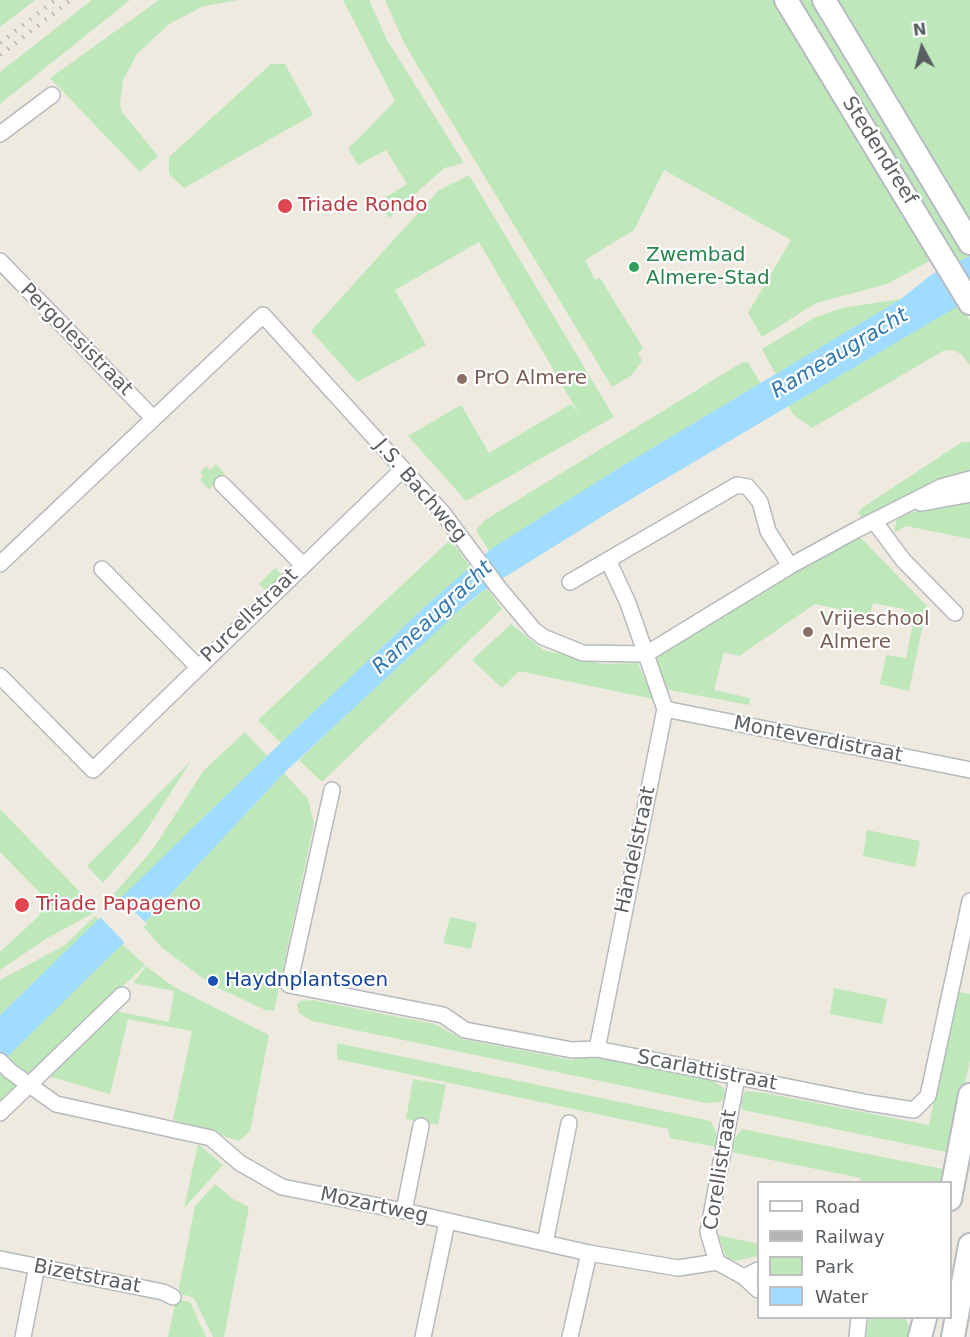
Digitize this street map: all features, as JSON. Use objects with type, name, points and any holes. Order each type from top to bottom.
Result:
[{"type":"main road","name":"Stedendreef","points":[[786,0],[933,238],[970,303]]},
{"type":"main road","name":"Stedendreef","points":[[824,0],[970,243]]},
{"type":"main road","points":[[952,1194],[970,1095]]},
{"type":"main road","points":[[959,1314],[970,1245]]},
{"type":"main road","points":[[920,1337],[924,1319]]},
{"type":"street","points":[[0,134],[51,95]]},
{"type":"street","name":"Pergolesistraat","points":[[0,261],[153,418]]},
{"type":"street","name":"J.S. Bachweg","points":[[0,564],[263,315],[442,512],[498,587],[534,630],[551,640],[583,653],[646,654]]},
{"type":"street","name":"Purcellstraat","points":[[0,676],[93,770],[403,469]]},
{"type":"street","points":[[646,654],[790,566],[874,520],[941,487],[970,479]]},
{"type":"street","name":"Purcellstraat","points":[[222,484],[303,564]]},
{"type":"street","points":[[570,582],[737,486],[748,487],[760,502],[768,531],[790,566]]},
{"type":"street","points":[[906,505],[970,494]]},
{"type":"street","points":[[874,520],[903,560],[955,613]]},
{"type":"street","points":[[608,560],[628,603],[665,710]]},
{"type":"street","name":"Purcellstraat","points":[[102,569],[198,667]]},
{"type":"street","name":"Monteverdistraat","points":[[665,710],[970,770]]},
{"type":"street","name":"Händelstraat","points":[[597,1049],[665,710]]},
{"type":"street","name":"Scarlattistraat","points":[[332,790],[289,985],[444,1015],[465,1030],[572,1050],[597,1049],[914,1110],[928,1096],[970,901]]},
{"type":"street","points":[[0,1113],[122,995]]},
{"type":"street","name":"Mozartweg","points":[[5,1066],[56,1104],[211,1138],[240,1163],[282,1187],[404,1211],[589,1253],[678,1268],[717,1262]]},
{"type":"street","name":"Corellistraat","points":[[717,1262],[708,1232],[737,1077]]},
{"type":"street","points":[[545,1243],[569,1123]]},
{"type":"street","points":[[404,1211],[422,1126]]},
{"type":"street","points":[[423,1337],[447,1222]]},
{"type":"street","points":[[570,1337],[589,1253]]},
{"type":"street","name":"Bizetstraat","points":[[0,1259],[164,1292],[172,1297]]},
{"type":"street","points":[[717,1262],[744,1277],[757,1288]]},
{"type":"street","points":[[22,1337],[37,1266]]},
{"type":"street","points":[[744,1277],[757,1271]]},
{"type":"street","points":[[857,1337],[859,1319]]},
{"type":"green space","points":[[0,0],[35,0],[0,27]]},
{"type":"green space","points":[[92,0],[130,0],[0,104],[0,72]]},
{"type":"green space","points":[[159,0],[238,0],[204,6],[169,24],[137,54],[123,80],[120,103],[122,112],[158,156],[140,172],[50,78]]},
{"type":"green space","points":[[343,0],[369,0],[387,40],[464,163],[444,168],[389,218],[380,201],[407,184],[386,150],[358,165],[348,149],[395,101]]},
{"type":"green space","points":[[385,0],[777,0],[933,259],[887,284],[816,303],[762,337],[748,313],[791,240],[664,170],[634,230],[585,260],[595,280],[600,278],[643,348],[638,353],[642,361],[632,375],[612,387],[405,45]]},
{"type":"green space","points":[[795,0],[816,0],[970,256],[955,264]]},
{"type":"green space","points":[[831,0],[970,0],[970,223]]},
{"type":"green space","points":[[271,64],[285,64],[313,115],[184,188],[169,174],[169,157]]},
{"type":"green space","points":[[469,175],[614,417],[466,501],[408,436],[461,405],[489,453],[571,404],[579,414],[479,242],[395,290],[426,345],[357,382],[311,331],[439,190]]},
{"type":"green space","points":[[901,299],[776,375],[762,349],[816,317],[842,308]]},
{"type":"green space","points":[[960,304],[970,320],[970,365],[961,354],[953,350],[943,351],[812,428],[794,415],[788,406]]},
{"type":"green space","points":[[748,362],[761,384],[489,551],[476,530],[485,520],[741,363]]},
{"type":"green space","points":[[962,442],[970,442],[970,474],[922,487],[867,517],[862,518],[858,513],[862,508]]},
{"type":"green space","points":[[216,464],[225,474],[209,489],[200,480],[203,476],[200,472],[206,466],[210,470]]},
{"type":"green space","points":[[970,501],[970,539],[906,526],[894,533],[897,518],[912,512]]},
{"type":"green space","points":[[859,536],[927,606],[909,691],[880,684],[886,655],[906,658],[913,623],[902,621],[904,609],[873,603],[870,616],[815,604],[739,656],[724,652],[714,690],[750,698],[749,705],[664,689],[651,657]]},
{"type":"green space","points":[[450,540],[471,567],[432,600],[281,743],[258,720]]},
{"type":"green space","points":[[275,568],[283,576],[267,592],[259,584]]},
{"type":"green space","points":[[487,588],[502,609],[322,782],[299,760],[441,626]]},
{"type":"green space","points":[[511,624],[543,650],[603,664],[638,663],[653,699],[519,671],[502,688],[472,660]]},
{"type":"green space","points":[[245,732],[267,756],[120,901],[114,894],[153,849],[204,770]]},
{"type":"green space","points":[[191,761],[140,840],[103,883],[87,866]]},
{"type":"green space","points":[[284,773],[308,799],[314,824],[274,1011],[265,1010],[212,985],[161,947],[142,925]]},
{"type":"green space","points":[[0,809],[80,892],[77,895],[93,913],[46,939],[0,970],[0,952],[40,915],[43,896],[0,852]]},
{"type":"green space","points":[[867,830],[920,841],[915,867],[863,856]]},
{"type":"green space","points":[[95,916],[99,920],[0,1015],[0,980],[65,945]]},
{"type":"green space","points":[[450,917],[477,923],[471,949],[443,943]]},
{"type":"green space","points":[[122,944],[145,965],[0,1105],[0,1063]]},
{"type":"green space","points":[[146,966],[174,987],[269,1035],[250,1131],[239,1141],[173,1120],[192,1031],[128,1019],[110,1094],[47,1076],[111,1010],[169,1022],[174,991],[133,983]]},
{"type":"green space","points":[[834,988],[887,999],[882,1024],[830,1014]]},
{"type":"green space","points":[[959,992],[970,994],[970,1060],[951,1153],[743,1110],[738,1103],[746,1091],[765,1093],[929,1125],[955,999]]},
{"type":"green space","points":[[313,1000],[435,1024],[462,1039],[572,1060],[587,1056],[650,1066],[713,1081],[724,1088],[725,1097],[720,1102],[706,1103],[312,1021],[299,1013],[297,1005],[300,1001]]},
{"type":"green space","points":[[337,1043],[711,1121],[719,1139],[717,1147],[670,1138],[668,1129],[337,1059]]},
{"type":"green space","points":[[413,1079],[446,1085],[438,1125],[406,1119]]},
{"type":"green space","points":[[742,1129],[948,1170],[946,1181],[860,1181],[861,1178],[731,1152],[733,1141]]},
{"type":"green space","points":[[198,1144],[223,1165],[184,1208]]},
{"type":"green space","points":[[215,1184],[233,1199],[249,1207],[224,1337],[213,1337],[194,1298],[178,1293],[195,1206]]},
{"type":"green space","points":[[718,1235],[757,1244],[757,1256],[735,1261],[727,1258]]},
{"type":"green space","points":[[176,1299],[190,1302],[206,1337],[168,1337]]},
{"type":"green space","points":[[869,1319],[906,1319],[912,1337],[866,1337]]},
{"type":"water","name":"Rameaugracht","points":[[970,256],[970,299],[616,508],[484,590],[463,607],[284,773],[142,925],[0,1064],[0,1015],[267,756],[432,600],[491,549],[619,468],[901,299],[931,275]]},
{"type":"pier","points":[[120,897],[147,924],[126,944],[99,916]]},
{"type":"railway","points":[[0,43],[55,0]]},
{"type":"railway","points":[[0,55],[71,0]]},
{"type":"place","name":"Triade Rondo","points":[[285,206]]},
{"type":"place","name":"Zwembad Almere-Stad","points":[[634,267]]},
{"type":"place","name":"PrO Almere","points":[[462,379]]},
{"type":"place","name":"Vrijeschool Almere","points":[[808,632]]},
{"type":"place","name":"Triade Papageno","points":[[22,905]]},
{"type":"place","name":"Haydnplantsoen","points":[[213,981]]}]
